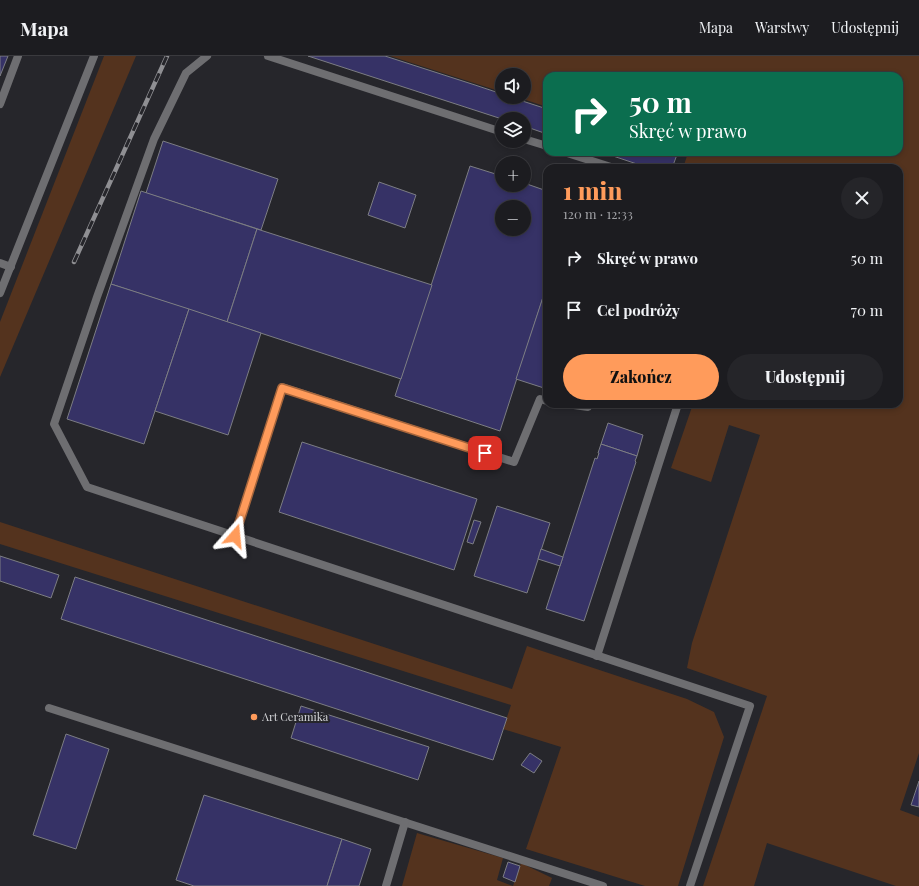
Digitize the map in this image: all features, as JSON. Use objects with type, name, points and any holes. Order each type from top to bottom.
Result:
[{"type":"lane","points":[[0,104],[18,56]]},
{"type":"lane","points":[[0,293],[94,56]]},
{"type":"lane","points":[[207,56],[186,73],[154,139],[97,297],[54,424],[87,487],[750,706],[690,886]]},
{"type":"lane","points":[[268,56],[495,130]]},
{"type":"lane","points":[[531,141],[543,145]]},
{"type":"lane","points":[[576,156],[602,164]]},
{"type":"lane","points":[[0,263],[10,267]]},
{"type":"lane","points":[[235,536],[282,388],[514,462],[540,399],[543,399]]},
{"type":"lane","points":[[596,656],[677,408]]},
{"type":"lane","points":[[49,708],[603,886]]},
{"type":"lane","points":[[386,886],[405,822]]},
{"type":"shaded area","points":[[104,56],[136,56],[0,377],[0,322]]},
{"type":"shaded area","points":[[390,56],[919,56],[919,753],[900,810],[919,817],[919,886],[896,886],[767,843],[754,886],[703,886],[767,696],[687,668],[692,643],[760,435],[729,425],[711,482],[671,468],[692,408],[903,408],[903,164],[684,164],[687,156],[903,156],[903,72],[543,72],[543,106],[531,102],[531,68],[495,68],[495,90]]},
{"type":"shaded area","points":[[0,522],[512,689],[527,646],[687,699],[714,712],[724,737],[678,886],[645,886],[526,849],[561,747],[503,729],[511,705],[0,544]]},
{"type":"shaded area","points":[[417,833],[503,858],[497,880],[513,886],[402,886]]},
{"type":"shaded area","points":[[521,863],[552,878],[549,886],[513,886]]},
{"type":"building","points":[[0,56],[8,56],[0,76]]},
{"type":"building","points":[[308,56],[385,56],[475,85],[495,92],[495,104],[531,104],[543,108],[543,133],[531,128],[531,112],[495,112],[495,117]]},
{"type":"building","points":[[163,141],[278,179],[261,230],[146,193]]},
{"type":"building","points":[[613,156],[676,156],[674,164],[637,164]]},
{"type":"building","points":[[470,166],[495,174],[495,192],[531,192],[531,185],[543,190],[543,297],[500,431],[395,396]]},
{"type":"building","points":[[379,182],[416,195],[405,228],[368,215]]},
{"type":"building","points":[[141,191],[257,229],[227,322],[111,284]]},
{"type":"building","points":[[257,229],[432,285],[401,379],[227,322]]},
{"type":"building","points":[[111,284],[189,309],[144,444],[67,419]]},
{"type":"building","points":[[543,297],[543,388],[516,379]]},
{"type":"building","points":[[189,309],[261,333],[228,435],[155,411]]},
{"type":"building","points":[[608,423],[643,435],[637,456],[601,444]]},
{"type":"building","points":[[302,442],[477,499],[454,570],[279,512]]},
{"type":"building","points":[[601,444],[637,456],[584,621],[546,609],[595,458],[597,459]]},
{"type":"building","points":[[497,506],[550,523],[527,593],[474,576]]},
{"type":"building","points":[[474,520],[481,522],[473,544],[467,542]]},
{"type":"building","points":[[541,549],[563,557],[560,566],[538,559]]},
{"type":"building","points":[[0,556],[59,575],[51,598],[0,581]]},
{"type":"building","points":[[75,577],[507,718],[493,760],[61,619]]},
{"type":"building","points":[[301,706],[429,747],[418,780],[291,738]]},
{"type":"building","points":[[66,734],[109,749],[76,849],[33,835]]},
{"type":"building","points":[[530,753],[542,761],[534,773],[521,765]]},
{"type":"building","points":[[919,781],[919,807],[911,805]]},
{"type":"building","points":[[204,795],[342,839],[327,886],[194,886],[176,880]]},
{"type":"building","points":[[342,839],[371,849],[359,886],[327,886]]},
{"type":"building","points":[[508,862],[520,866],[515,882],[503,877]]},
{"type":"railway","points":[[74,262],[167,56]]},
{"type":"place","name":"Art Ceramika","points":[[254,717]]},
{"type":"route","points":[[235,536],[282,388],[485,453]]}]
